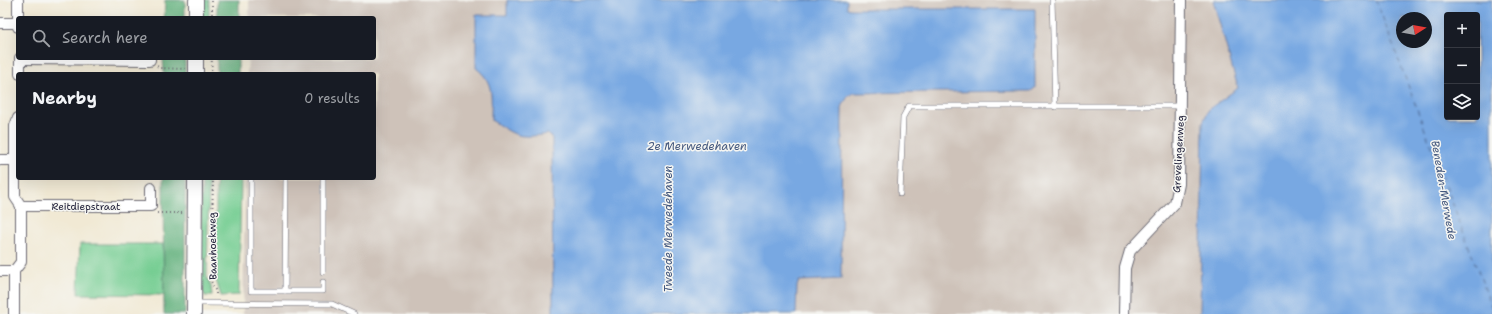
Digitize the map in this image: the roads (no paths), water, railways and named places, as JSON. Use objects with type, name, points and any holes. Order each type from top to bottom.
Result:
[{"type":"street","points":[[18,0],[18,16]]},
{"type":"street","points":[[196,0],[196,16]]},
{"type":"street","name":"Grevelingenweg","points":[[1124,314],[1125,268],[1130,251],[1175,203],[1179,184],[1182,0]]},
{"type":"street","points":[[0,23],[16,23]]},
{"type":"street","points":[[20,60],[20,72]]},
{"type":"street","points":[[14,314],[14,271],[21,262],[21,206],[15,197],[16,126]]},
{"type":"street","points":[[0,160],[15,160]]},
{"type":"street","name":"Baanhoekweg","points":[[195,180],[195,308]]},
{"type":"street","name":"Reitdiepstraat","points":[[21,206],[151,206],[151,188]]},
{"type":"street","points":[[0,271],[14,271]]},
{"type":"lane","points":[[1052,0],[1054,107]]},
{"type":"lane","points":[[900,194],[903,117],[909,106],[1180,106]]},
{"type":"lane","points":[[251,180],[251,291],[323,291],[323,282]]},
{"type":"lane","points":[[285,291],[286,180]]},
{"type":"lane","points":[[323,180],[323,272]]},
{"type":"lane","points":[[195,308],[216,303],[332,304],[354,314]]},
{"type":"water","name":"2e Merwedehaven","points":[[507,0],[847,0],[847,8],[851,9],[1035,9],[1035,88],[1031,91],[854,93],[848,96],[842,107],[841,279],[799,281],[797,286],[796,314],[553,314],[552,138],[548,134],[530,136],[518,135],[491,120],[491,91],[486,79],[476,68],[476,15],[507,15]]},
{"type":"water","name":"Beneden-Merwede","points":[[1213,0],[1492,0],[1492,314],[1200,314],[1203,122],[1209,109],[1238,88]]},
{"type":"water label","name":"Tweede Merwedehaven","points":[[668,229]]}]
